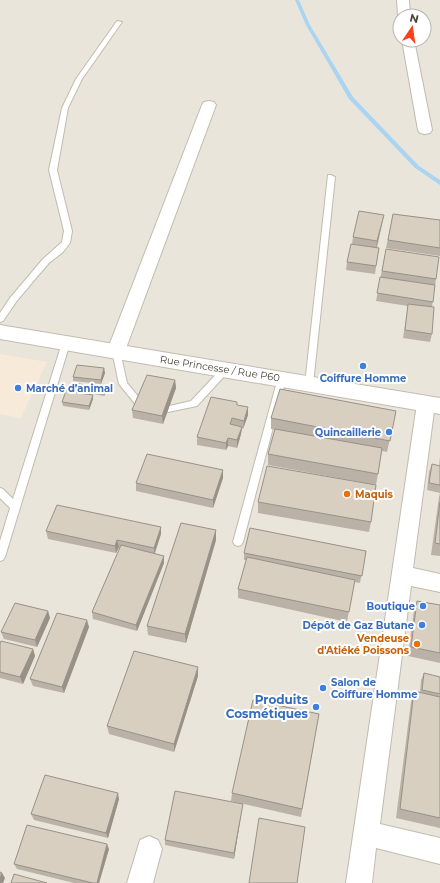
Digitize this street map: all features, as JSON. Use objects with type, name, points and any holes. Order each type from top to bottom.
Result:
[{"type":"street","points":[[409,48],[424,130]]},
{"type":"street","points":[[116,351],[208,105]]},
{"type":"street","name":"Rue Princesse / Rue P60","points":[[0,332],[282,378],[433,405]]},
{"type":"street","points":[[359,883],[402,576],[433,405]]},
{"type":"street","points":[[402,576],[440,583]]},
{"type":"street","points":[[366,833],[440,851]]},
{"type":"street","points":[[140,883],[148,849]]},
{"type":"lane","points":[[0,319],[32,276],[66,243],[68,231],[53,170],[65,108],[79,79],[119,22]]},
{"type":"lane","points":[[309,384],[331,176]]},
{"type":"lane","points":[[0,556],[66,343]]},
{"type":"lane","points":[[116,351],[124,384],[139,403]]},
{"type":"lane","points":[[168,409],[194,404],[226,369]]},
{"type":"lane","points":[[238,542],[282,378]]},
{"type":"lane","points":[[0,492],[15,507]]},
{"type":"shaded area","points":[[0,0],[440,0],[440,883],[0,883]]},
{"type":"shaded area","name":"Marché d’animal","points":[[0,354],[47,362],[21,418],[0,414]]},
{"type":"building","points":[[359,211],[384,215],[377,241],[353,237]]},
{"type":"building","points":[[393,214],[440,220],[440,248],[388,240]]},
{"type":"building","points":[[351,244],[379,248],[376,266],[347,262]]},
{"type":"building","points":[[386,249],[439,257],[436,279],[382,271]]},
{"type":"building","points":[[380,277],[435,285],[433,302],[377,293]]},
{"type":"building","points":[[408,304],[434,307],[432,334],[405,330]]},
{"type":"building","points":[[77,365],[104,368],[101,380],[73,377]]},
{"type":"building","points":[[147,375],[175,380],[162,416],[132,410]]},
{"type":"building","points":[[73,383],[105,388],[104,392],[72,386]]},
{"type":"building","points":[[280,389],[396,411],[390,441],[271,418]]},
{"type":"building","points":[[66,391],[93,395],[89,406],[62,402]]},
{"type":"building","points":[[211,397],[237,402],[237,405],[248,407],[244,421],[232,418],[230,424],[242,427],[237,440],[228,438],[226,443],[197,437]]},
{"type":"building","points":[[275,429],[382,448],[378,474],[268,454]]},
{"type":"building","points":[[147,454],[223,470],[213,500],[136,483]]},
{"type":"building","points":[[432,464],[440,466],[440,485],[429,483]]},
{"type":"building","points":[[267,466],[376,485],[371,522],[258,502]]},
{"type":"building","points":[[440,502],[440,544],[435,543]]},
{"type":"building","points":[[57,505],[161,527],[154,548],[117,540],[115,546],[46,531]]},
{"type":"building","points":[[181,523],[216,530],[185,634],[147,626]]},
{"type":"building","points":[[250,528],[366,551],[362,576],[244,553]]},
{"type":"building","points":[[121,545],[164,556],[136,625],[92,612]]},
{"type":"building","points":[[247,557],[355,580],[349,612],[238,589]]},
{"type":"building","points":[[417,601],[440,605],[440,653],[411,647]]},
{"type":"building","points":[[15,603],[48,611],[35,640],[1,632]]},
{"type":"building","points":[[57,613],[87,620],[62,687],[30,679]]},
{"type":"building","points":[[1,641],[33,649],[20,677],[0,672]]},
{"type":"building","points":[[134,651],[198,667],[174,744],[107,726]]},
{"type":"building","points":[[424,673],[440,677],[440,694],[422,690]]},
{"type":"building","points":[[414,691],[440,697],[440,818],[400,809]]},
{"type":"building","points":[[253,700],[319,714],[302,809],[232,793]]},
{"type":"building","points":[[45,775],[118,793],[106,833],[31,814]]},
{"type":"building","points":[[175,791],[243,804],[234,853],[165,840]]},
{"type":"building","points":[[259,818],[305,827],[297,883],[249,883]]},
{"type":"building","points":[[27,825],[107,844],[97,883],[14,864]]},
{"type":"building","points":[[14,874],[47,883],[11,883]]},
{"type":"waterway","points":[[297,0],[308,25],[351,98],[417,167],[440,183]]},
{"type":"place","name":"Coiffure Homme","points":[[363,366]]},
{"type":"place","name":"Marché d’animal","points":[[18,388]]},
{"type":"place","name":"Quincaillerie","points":[[389,432]]},
{"type":"place","name":"Maquis","points":[[347,494]]},
{"type":"place","name":"Boutique","points":[[423,606]]},
{"type":"place","name":"Dépôt de Gaz Butane","points":[[422,625]]},
{"type":"place","name":"Vendeuse d'Atiéké Poissons","points":[[417,644]]},
{"type":"place","name":"Salon de Coiffure Homme","points":[[323,688]]},
{"type":"place","name":"Produits Cosmétiques","points":[[316,707]]}]
